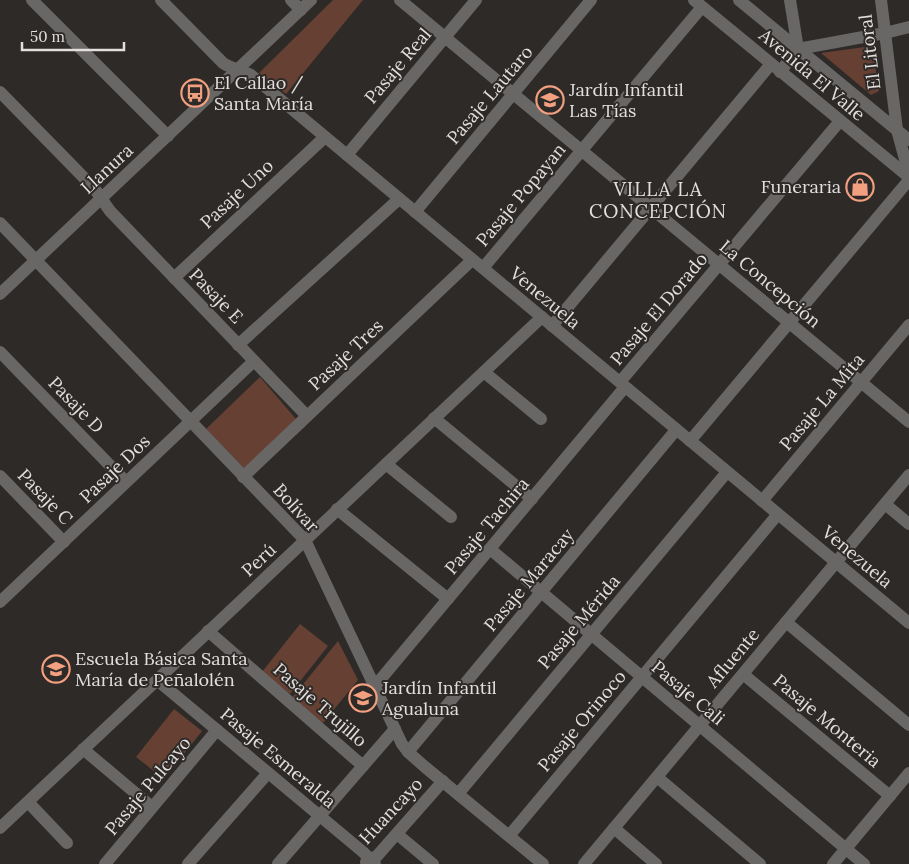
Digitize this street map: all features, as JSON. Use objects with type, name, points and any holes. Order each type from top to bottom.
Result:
[{"type":"street","points":[[32,0],[168,136]]},
{"type":"street","name":"Venezuela","points":[[161,0],[224,63],[251,75],[909,624]]},
{"type":"street","points":[[291,0],[301,10]]},
{"type":"street","name":"Llanura","points":[[0,294],[311,0]]},
{"type":"street","name":"La Concepción","points":[[400,0],[909,422]]},
{"type":"street","name":"Pasaje Real","points":[[347,155],[476,0]]},
{"type":"street","name":"Pasaje Lautaro","points":[[415,212],[591,0]]},
{"type":"street","name":"Avenida El Valle","points":[[739,0],[909,140]]},
{"type":"street","points":[[790,0],[798,49]]},
{"type":"street","name":"El Litoral","points":[[881,0],[897,130],[909,174]]},
{"type":"street","name":"Avenida El Valle","points":[[698,3],[909,179]]},
{"type":"street","name":"Pasaje Popayan","points":[[483,268],[582,150],[698,3]]},
{"type":"street","points":[[552,326],[651,208],[776,68],[798,49],[909,27]]},
{"type":"street","name":"Pasaje E","points":[[0,92],[94,188],[110,211],[307,416]]},
{"type":"street","name":"Pasaje El Dorado","points":[[623,385],[719,264],[840,120]]},
{"type":"street","name":"Pasaje Uno","points":[[174,278],[325,137]]},
{"type":"street","points":[[690,441],[909,179]]},
{"type":"street","points":[[238,345],[400,199]]},
{"type":"street","name":"Bolívar","points":[[0,223],[304,540],[402,744],[408,752],[543,864]]},
{"type":"street","name":"Pasaje Tres","points":[[244,477],[472,260]]},
{"type":"street","name":"Perú","points":[[0,828],[542,317]]},
{"type":"street","name":"Pasaje La Mita","points":[[762,501],[909,325]]},
{"type":"street","name":"Pasaje D","points":[[0,352],[126,482]]},
{"type":"street","name":"Pasaje Dos","points":[[0,602],[254,361]]},
{"type":"street","points":[[484,372],[541,419]]},
{"type":"street","name":"Pasaje Tachira","points":[[375,686],[490,550],[623,385]]},
{"type":"street","points":[[434,418],[532,499]]},
{"type":"street","name":"Pasaje Maracay","points":[[408,752],[676,430]]},
{"type":"street","points":[[386,464],[451,517]]},
{"type":"street","name":"Pasaje Mérida","points":[[458,794],[728,472]]},
{"type":"street","name":"Afluente","points":[[584,864],[909,475]]},
{"type":"street","name":"Pasaje C","points":[[0,476],[64,542]]},
{"type":"street","points":[[885,504],[909,524]]},
{"type":"street","points":[[337,510],[448,599]]},
{"type":"street","name":"Pasaje Orinoco","points":[[509,836],[778,514]]},
{"type":"street","name":"Pasaje Cali","points":[[490,550],[864,864]]},
{"type":"street","points":[[786,622],[909,725]]},
{"type":"street","name":"Pasaje Trujillo","points":[[208,631],[363,766]]},
{"type":"street","name":"Pasaje Monteria","points":[[743,674],[890,796]]},
{"type":"street","name":"Pasaje Esmeralda","points":[[157,680],[320,816],[370,862]]},
{"type":"street","points":[[278,864],[395,729]]},
{"type":"street","name":"Pasaje Pulcayo","points":[[105,864],[217,730]]},
{"type":"street","points":[[83,749],[152,807]]},
{"type":"street","points":[[188,864],[268,773]]},
{"type":"street","points":[[833,864],[909,773]]},
{"type":"street","points":[[657,777],[760,864]]},
{"type":"street","name":"Huancayo","points":[[370,862],[443,781]]},
{"type":"street","points":[[28,802],[67,843]]},
{"type":"street","points":[[614,828],[656,864]]},
{"type":"street","points":[[396,834],[433,864]]},
{"type":"shaded area","points":[[333,0],[363,0],[286,94],[259,73]]},
{"type":"shaded area","points":[[872,46],[879,91],[871,95],[821,53]]},
{"type":"shaded area","points":[[260,377],[296,419],[245,469],[206,429]]},
{"type":"shaded area","points":[[300,624],[328,646],[290,694],[262,672]]},
{"type":"shaded area","points":[[338,641],[358,680],[323,723],[292,698]]},
{"type":"shaded area","points":[[174,709],[202,731],[164,779],[136,757]]},
{"type":"place","name":"El Callao / Santa María","points":[[195,93]]},
{"type":"place","name":"Jardín Infantil Las Tías","points":[[550,100]]},
{"type":"place","name":"Funeraria","points":[[860,187]]},
{"type":"place","name":"Escuela Básica Santa María de Peñalolén","points":[[56,669]]},
{"type":"place","name":"Jardín Infantil Agualuna","points":[[363,698]]},
{"type":"district","name":"VILLA LA CONCEPCIÓN","points":[[658,200]]}]
